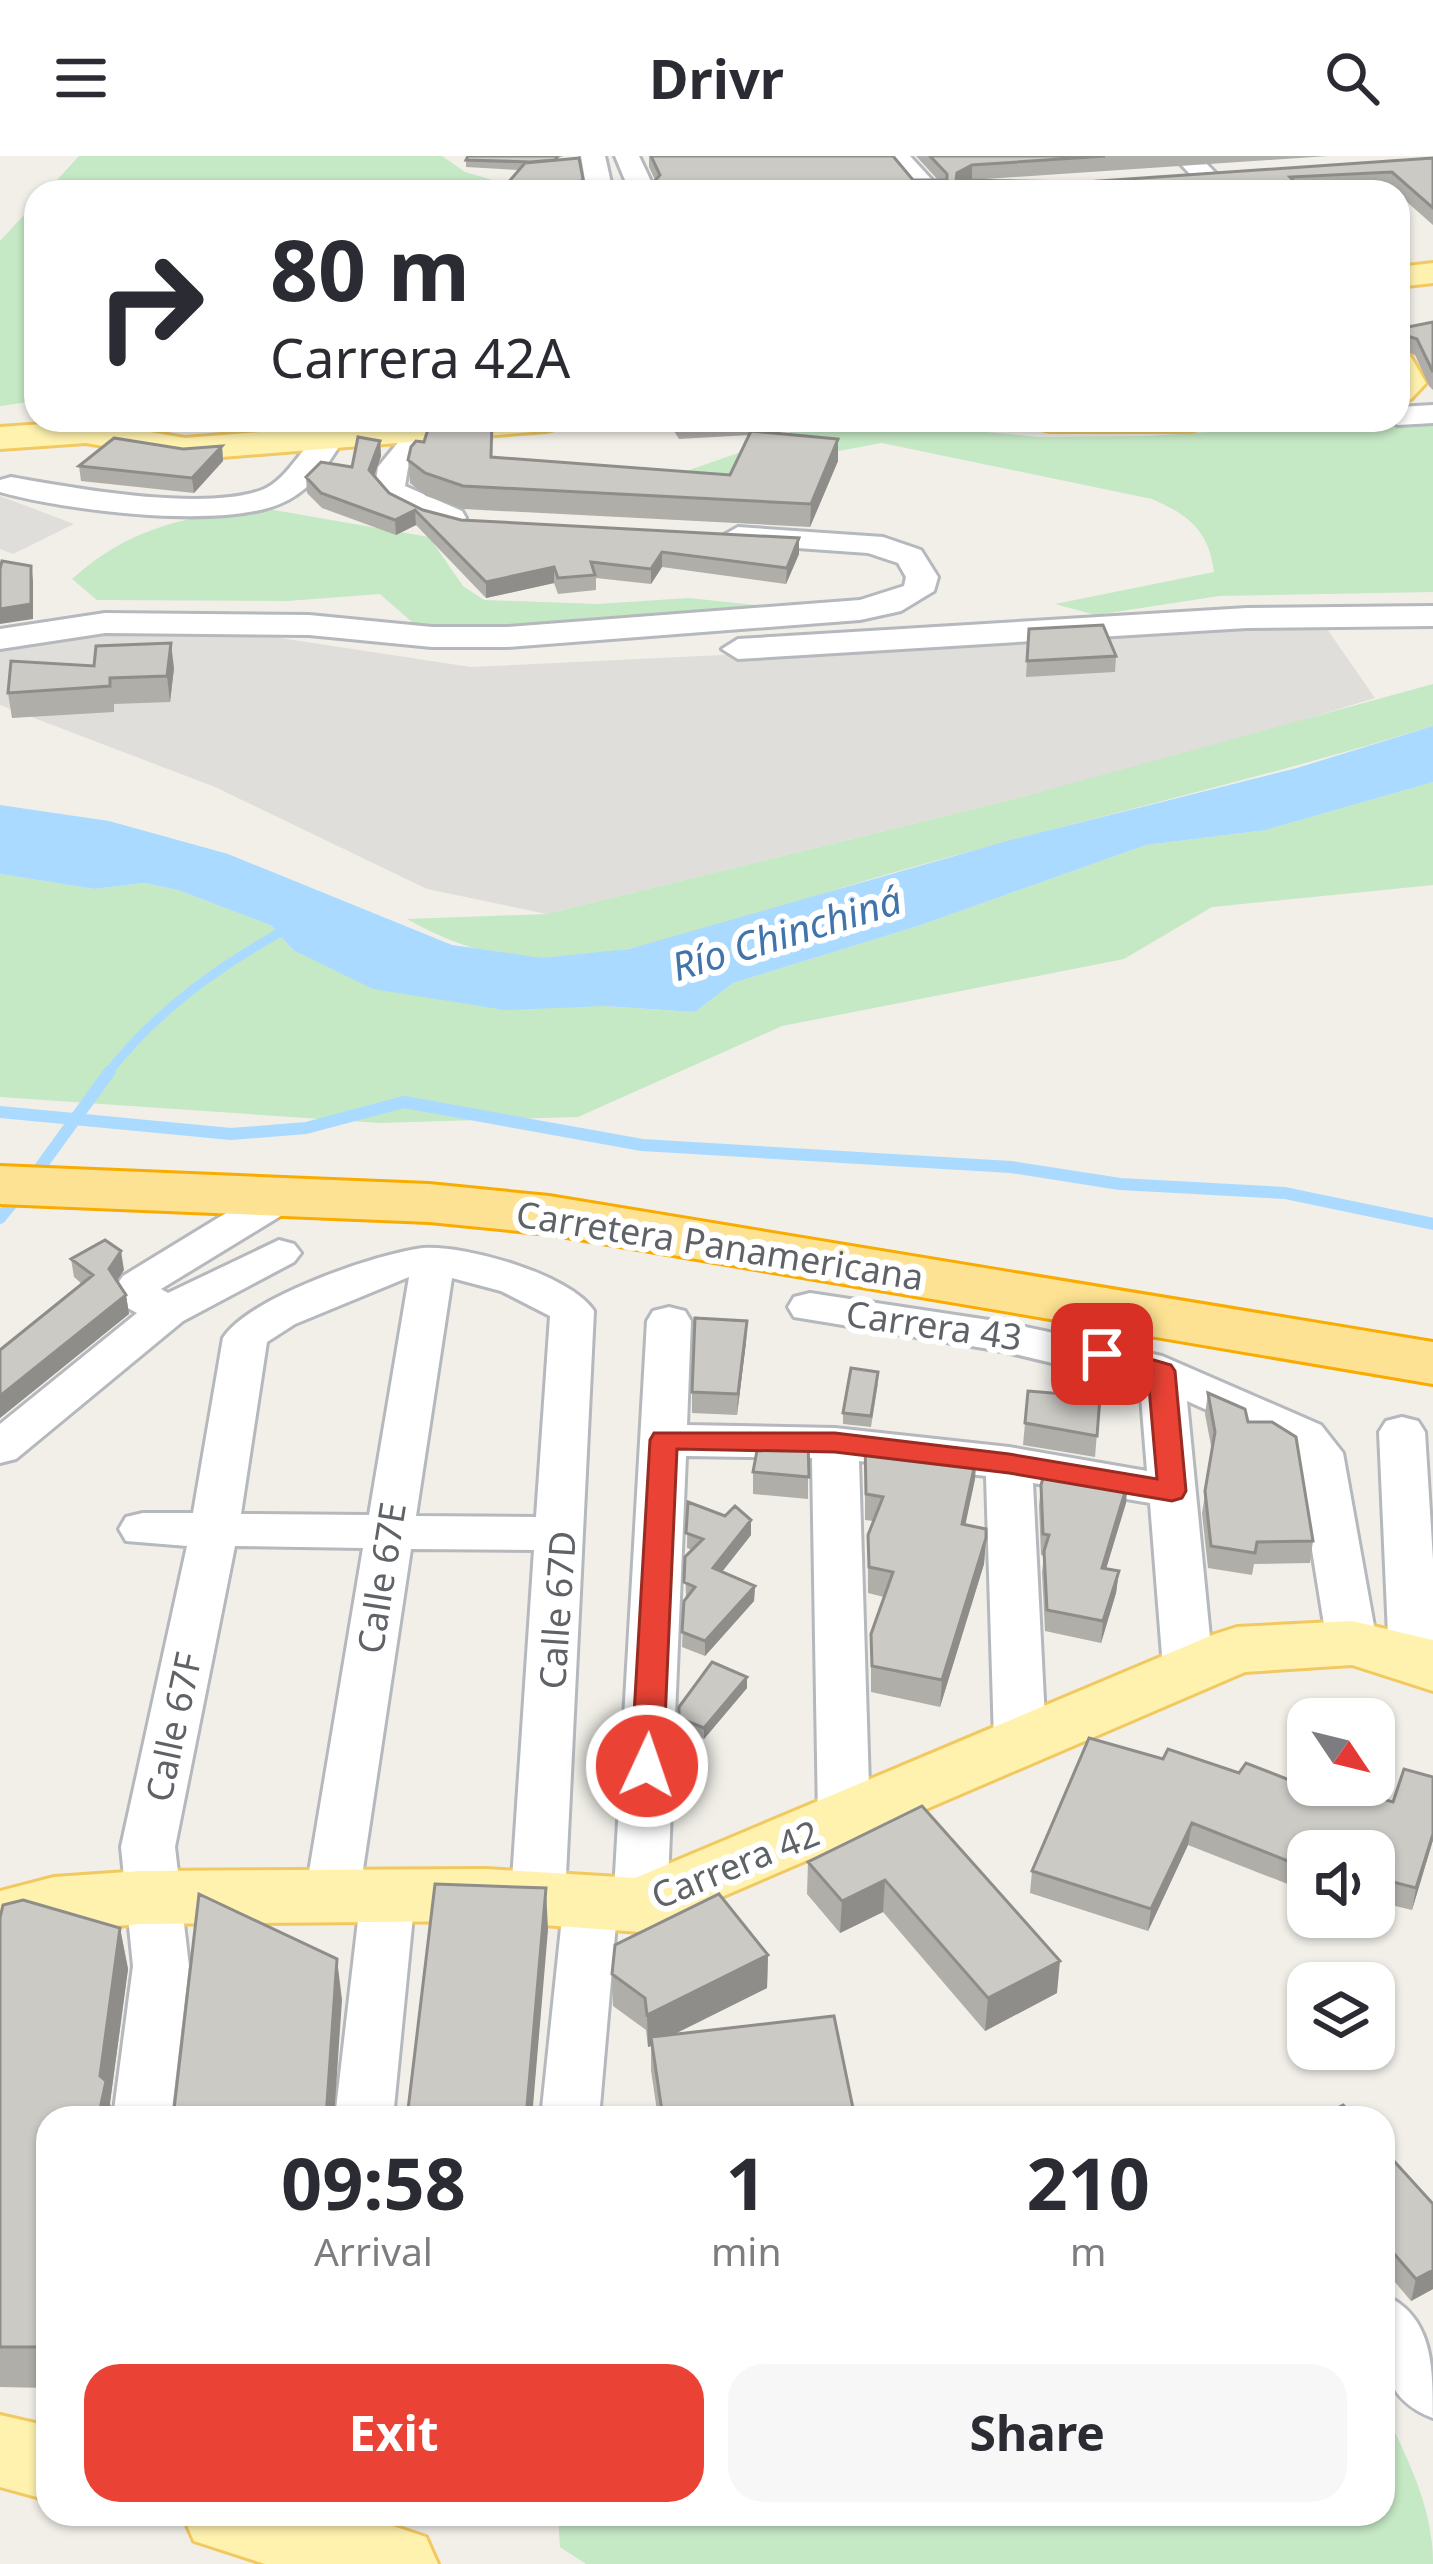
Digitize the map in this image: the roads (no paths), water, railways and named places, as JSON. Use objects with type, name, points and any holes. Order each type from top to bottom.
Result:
[{"type":"highway","name":"Carretera Panamericana","points":[[0,1158],[362,1173],[562,1189],[1433,1335]]},
{"type":"highway","name":"Carretera Panamericana","points":[[0,1185],[274,1216],[429,1203],[549,1215],[1433,1363]]},
{"type":"main road","points":[[0,438],[86,432],[185,448],[295,432]]},
{"type":"main road","name":"Carrera 42","points":[[0,1918],[38,1904],[154,1899],[360,1895],[590,1900],[844,1819],[1237,1650],[1400,1656]]},
{"type":"main road","points":[[0,2451],[36,2461]]},
{"type":"main road","points":[[319,2529],[397,2564]]},
{"type":"street","points":[[896,156],[919,180]]},
{"type":"street","points":[[1185,156],[1209,180]]},
{"type":"street","points":[[1234,180],[1253,175]]},
{"type":"street","points":[[1410,395],[1433,414]]},
{"type":"street","points":[[11,486],[75,499],[185,507],[276,496],[316,460],[338,432]]},
{"type":"street","points":[[418,432],[393,467],[390,486],[398,498],[412,505],[474,522]]},
{"type":"street","points":[[0,639],[105,622],[309,625],[432,637],[507,637],[860,610],[890,604],[917,591],[922,578],[910,557],[872,544],[712,535]]},
{"type":"street","points":[[257,626],[401,653],[482,658],[846,645],[1247,618],[1433,616]]},
{"type":"street","points":[[0,1448],[274,1216]]},
{"type":"street","name":"Calle 67D","points":[[434,1261],[470,1268],[558,1299],[572,1311],[562,1534],[590,1900]]},
{"type":"street","name":"Calle 67F","points":[[144,2106],[161,1966],[148,1847],[214,1533],[245,1338],[255,1326],[291,1309],[406,1263],[434,1261]]},
{"type":"street","name":"Calle 67E","points":[[364,2106],[360,1895],[387,1535],[434,1261]]},
{"type":"street","name":"Carrera 43","points":[[810,1307],[1048,1342],[1162,1371],[1305,1436],[1321,1453],[1400,1656]]},
{"type":"street","name":"Calle 67D","points":[[571,2106],[590,1900],[664,1440],[669,1321]]},
{"type":"street","points":[[1162,1371],[1188,1668]]},
{"type":"street","points":[[1400,1656],[1402,1432]]},
{"type":"street","points":[[664,1440],[835,1443],[1009,1463],[1172,1491]]},
{"type":"street","points":[[835,1443],[844,1819]]},
{"type":"street","points":[[1009,1463],[1020,1740]]},
{"type":"street","points":[[143,1529],[562,1534]]},
{"type":"street","points":[[1395,2337],[1432,2388]]},
{"type":"water","name":"Río Chinchiná","points":[[1433,726],[1433,782],[1266,830],[1146,845],[918,926],[733,983],[695,1012],[603,1006],[505,1010],[373,989],[293,950],[272,926],[178,890],[144,883],[95,889],[0,874],[0,805],[109,821],[228,854],[452,945],[542,958],[629,949],[1007,841],[1297,768]]},
{"type":"waterway","points":[[107,1074],[147,1029],[192,990],[292,926]]},
{"type":"waterway","points":[[75,1119],[110,1071]]},
{"type":"waterway","points":[[75,1119],[231,1134],[306,1128],[404,1102],[642,1145],[1011,1167],[1120,1184],[1285,1193],[1433,1224]]},
{"type":"waterway","points":[[0,1112],[75,1119]]},
{"type":"waterway","points":[[31,1180],[75,1119]]},
{"type":"waterway","points":[[0,1218],[18,1196]]}]
